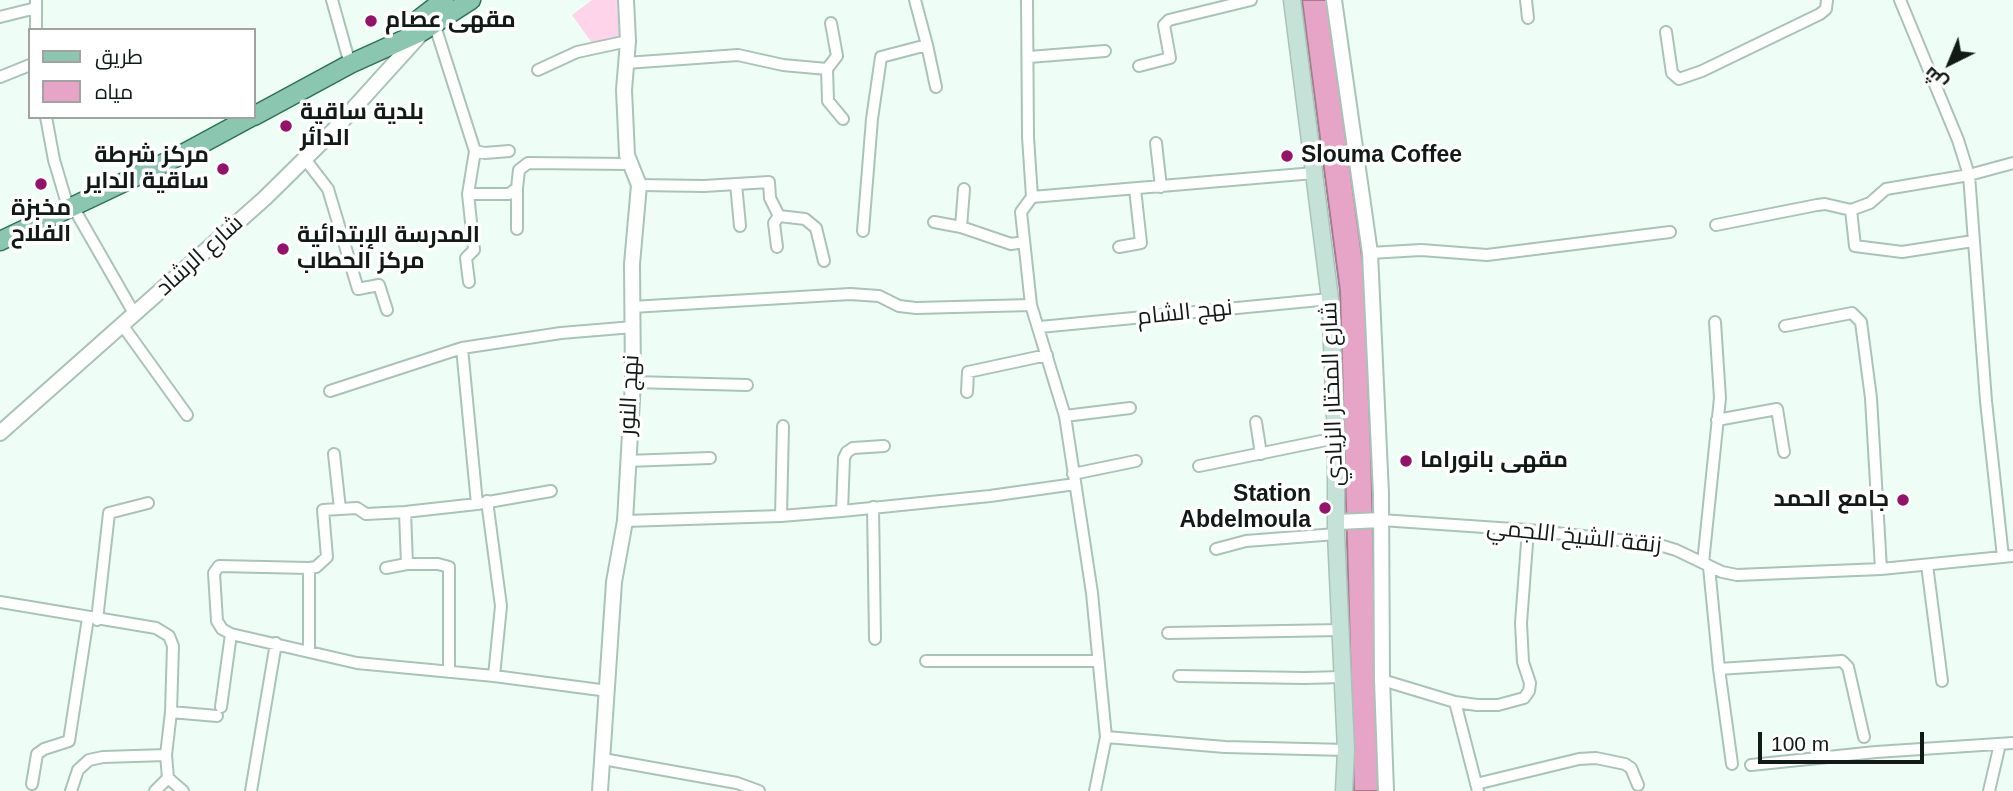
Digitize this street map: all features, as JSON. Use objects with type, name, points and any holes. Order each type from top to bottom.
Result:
[{"type":"main road","points":[[418,28],[444,0]]},
{"type":"main road","points":[[256,115],[350,64],[382,50],[471,0]]},
{"type":"main road","name":"شارع المختار الزيادي","points":[[1292,0],[1330,299],[1336,438],[1336,528],[1346,750],[1344,791]]},
{"type":"main road","points":[[0,242],[70,206],[179,156],[248,119]]},
{"type":"street","points":[[332,0],[350,64]]},
{"type":"street","name":"نهج النور","points":[[600,791],[614,582],[625,521],[632,382],[632,264],[639,184],[626,155],[626,0]]},
{"type":"street","points":[[915,0],[936,87]]},
{"type":"street","points":[[1027,0],[1028,137],[1032,197],[1021,212],[1031,305],[1040,327],[1065,416],[1085,539],[1098,661],[1102,673],[1106,737],[1095,791]]},
{"type":"street","points":[[1139,66],[1170,58],[1164,25],[1168,20],[1251,0]]},
{"type":"street","points":[[1334,0],[1370,253],[1376,339],[1386,791]]},
{"type":"street","points":[[1526,0],[1528,18]]},
{"type":"street","points":[[1667,32],[1672,73],[1679,79],[1702,71],[1820,14],[1826,9],[1828,0]]},
{"type":"street","points":[[1900,0],[1958,140],[1969,175],[1986,401],[2008,557]]},
{"type":"street","points":[[0,17],[36,4],[36,28]]},
{"type":"street","points":[[831,23],[837,56],[827,69],[828,101],[843,118]]},
{"type":"street","points":[[418,28],[475,150],[468,194],[474,250],[466,258],[470,282]]},
{"type":"street","name":"شارع الرشاد","points":[[0,433],[135,315],[305,159],[389,68],[418,28]]},
{"type":"street","points":[[538,70],[577,52],[628,41]]},
{"type":"street","points":[[863,231],[872,119],[881,57],[928,45]]},
{"type":"street","points":[[1029,57],[1105,51]]},
{"type":"street","points":[[626,63],[738,55],[783,65],[827,69]]},
{"type":"street","points":[[0,77],[28,66]]},
{"type":"street","points":[[46,119],[54,160],[70,206],[135,315]]},
{"type":"street","points":[[1156,144],[1161,187]]},
{"type":"street","points":[[475,150],[485,153],[509,151]]},
{"type":"street","points":[[305,159],[328,189],[358,289],[379,285],[387,310]]},
{"type":"street","points":[[517,229],[519,170],[528,163],[630,164]]},
{"type":"street","points":[[1716,225],[1817,205],[1852,210],[1870,203],[1886,189],[1969,175],[2013,163]]},
{"type":"street","points":[[1032,197],[1314,173]]},
{"type":"street","points":[[639,184],[769,182],[770,198],[779,216]]},
{"type":"street","points":[[736,184],[740,226]]},
{"type":"street","points":[[468,194],[509,194],[517,188]]},
{"type":"street","points":[[961,227],[964,189]]},
{"type":"street","points":[[1119,247],[1142,243],[1135,189]]},
{"type":"street","points":[[1852,210],[1855,246],[1902,251],[1973,241]]},
{"type":"street","points":[[777,247],[774,223],[779,216]]},
{"type":"street","points":[[779,216],[805,219],[816,228],[824,261]]},
{"type":"street","points":[[934,222],[961,227],[1011,244],[1024,243]]},
{"type":"street","points":[[1370,253],[1421,250],[1487,255],[1670,232]]},
{"type":"street","points":[[632,307],[850,294],[879,296],[899,306],[916,309],[1031,305]]},
{"type":"street","name":"نهج الشام","points":[[1040,327],[1330,299]]},
{"type":"street","points":[[1785,326],[1852,313],[1861,322],[1871,398],[1881,569]]},
{"type":"street","points":[[1715,322],[1720,398],[1706,565],[1732,764]]},
{"type":"street","points":[[122,326],[187,415]]},
{"type":"street","points":[[330,391],[462,348],[561,333],[633,327]]},
{"type":"street","points":[[462,348],[482,503],[501,606],[494,676]]},
{"type":"street","points":[[967,392],[968,372],[1047,355]]},
{"type":"street","points":[[632,382],[747,385]]},
{"type":"street","points":[[1065,416],[1130,408]]},
{"type":"street","points":[[1717,420],[1777,409],[1784,452]]},
{"type":"street","points":[[1256,422],[1261,454]]},
{"type":"street","points":[[781,516],[783,426]]},
{"type":"street","points":[[1199,466],[1336,438]]},
{"type":"street","points":[[842,511],[844,458],[847,452],[853,448],[884,446]]},
{"type":"street","points":[[334,454],[340,509]]},
{"type":"street","points":[[627,461],[710,458]]},
{"type":"street","points":[[625,521],[781,516],[990,496],[1074,479],[1136,461]]},
{"type":"street","points":[[551,491],[405,512],[366,514],[357,508],[323,510],[327,557],[316,567],[219,566],[214,573],[217,621],[222,629],[231,634],[357,663],[494,676],[608,691]]},
{"type":"street","points":[[32,784],[37,754],[44,748],[69,741],[110,513],[148,503]]},
{"type":"street","points":[[873,507],[875,639]]},
{"type":"street","points":[[405,512],[407,564]]},
{"type":"street","points":[[1216,549],[1246,541],[1381,520]]},
{"type":"street","name":"زنقة الشيخ اللجمي","points":[[1381,520],[1528,530],[1656,544],[1737,575],[1881,569],[2008,557]]},
{"type":"street","points":[[1382,680],[1455,702],[1498,705],[1524,698],[1530,683],[1522,654],[1521,624],[1528,530]]},
{"type":"street","points":[[386,568],[407,564],[439,564],[449,567],[449,672]]},
{"type":"street","points":[[1927,565],[1942,681]]},
{"type":"street","points":[[309,568],[309,651]]},
{"type":"street","points":[[0,603],[156,628],[169,636],[173,646],[171,712],[166,755],[168,778],[183,791]]},
{"type":"street","points":[[1168,633],[1341,630]]},
{"type":"street","points":[[171,712],[219,712],[231,634]]},
{"type":"street","points":[[251,791],[276,643]]},
{"type":"street","points":[[926,661],[1098,661]]},
{"type":"street","points":[[1719,669],[1842,661],[1848,667],[1864,737]]},
{"type":"street","points":[[1179,676],[1343,677]]},
{"type":"street","points":[[1455,702],[1477,787],[1579,759],[1596,758],[1632,768],[1638,785]]},
{"type":"street","points":[[1106,737],[1226,747],[1346,750]]},
{"type":"street","points":[[1751,765],[1876,752],[2013,743]]},
{"type":"street","points":[[1989,791],[2000,744]]},
{"type":"street","points":[[71,791],[78,770],[89,760],[166,755]]},
{"type":"street","points":[[603,758],[737,783],[759,791]]},
{"type":"street","points":[[155,791],[168,778]]},
{"type":"shaded area","points":[[592,0],[622,0],[623,37],[592,43],[572,15]]},
{"type":"water","points":[[1302,0],[1327,0],[1364,271],[1379,791],[1354,791],[1340,291]]},
{"type":"place","name":"مقهى عصام","points":[[371,21]]},
{"type":"place","name":"بلدية ساقية الدائر","points":[[286,126]]},
{"type":"place","name":"Slouma Coffee","points":[[1287,156]]},
{"type":"place","name":"مركز شرطة ساقية الداير","points":[[223,169]]},
{"type":"place","name":"مخبزة الفلاح","points":[[41,184]]},
{"type":"place","name":"المدرسة الإبتدائية مركز الحطاب","points":[[283,249]]},
{"type":"place","name":"مقهى بانوراما","points":[[1406,461]]},
{"type":"place","name":"جامع الحمد","points":[[1903,500]]},
{"type":"place","name":"Station Abdelmoula","points":[[1325,508]]}]
